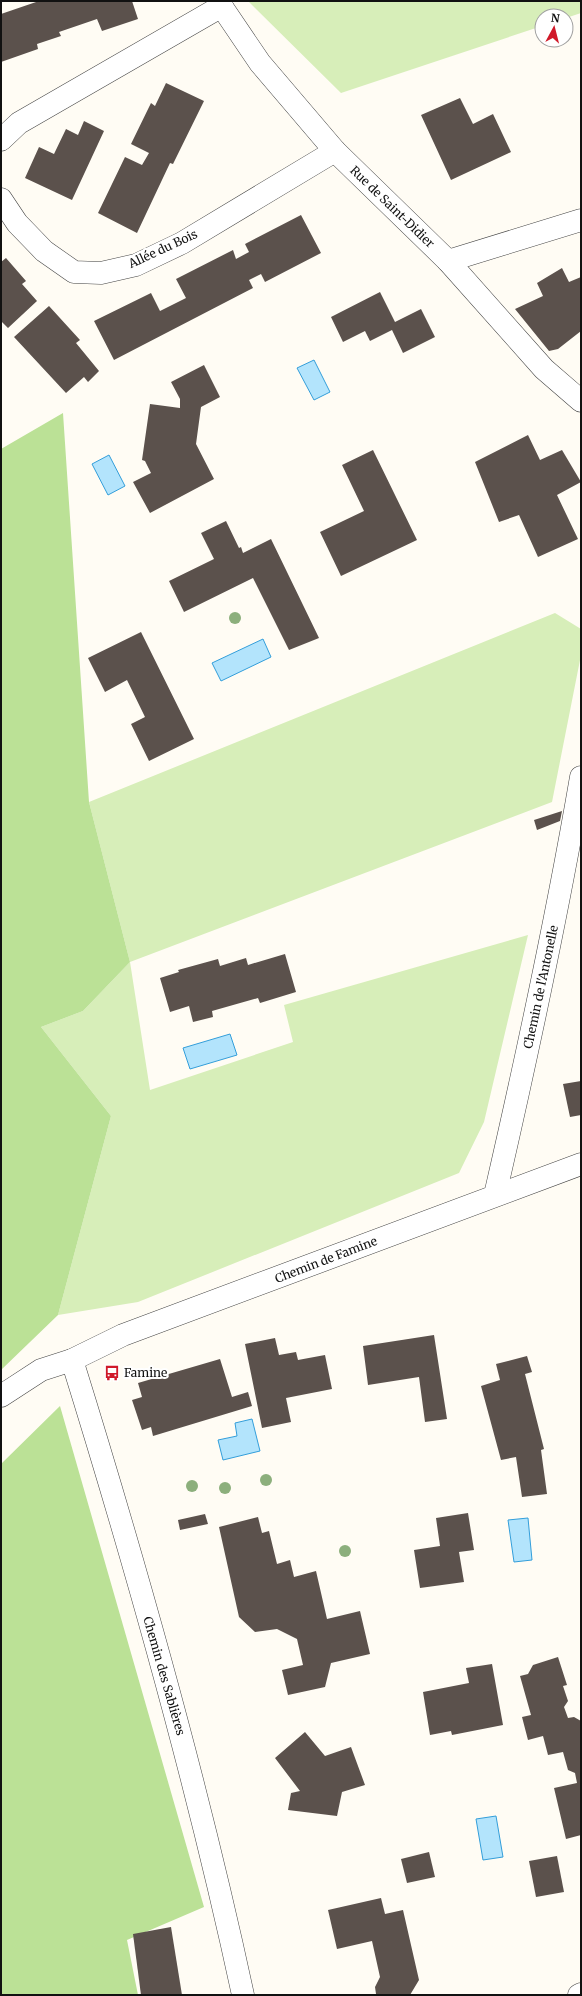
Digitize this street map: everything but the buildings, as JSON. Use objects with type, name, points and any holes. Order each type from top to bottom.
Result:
[{"type":"street","points":[[1,140],[19,123],[220,4]]},
{"type":"street","name":"Rue de Saint-Didier","points":[[220,4],[260,63],[335,151],[448,261],[544,369],[581,401]]},
{"type":"street","name":"Allée du Bois","points":[[1,199],[17,223],[44,251],[74,272],[101,273],[136,265],[182,242],[335,151]]},
{"type":"street","points":[[448,261],[581,220]]},
{"type":"street","name":"Chemin de l'Antonelle","points":[[495,1195],[544,977],[581,777]]},
{"type":"street","name":"Chemin de Famine","points":[[1,1396],[41,1370],[72,1360],[123,1335],[581,1164]]},
{"type":"street","name":"Chemin des Sablières","points":[[72,1360],[100,1451],[182,1740],[226,1917],[243,1995]]},
{"type":"green space","points":[[248,1],[581,1],[581,13],[574,15],[574,8],[534,8],[534,29],[341,93]]},
{"type":"green space","points":[[63,413],[89,802],[130,962],[83,1011],[41,1027],[111,1116],[58,1315],[1,1370],[1,449]]},
{"type":"green space","points":[[555,613],[581,629],[581,655],[552,802],[130,962],[89,802]]},
{"type":"green space","points":[[528,935],[484,1122],[459,1173],[138,1302],[58,1315],[111,1116],[41,1027],[83,1011],[130,962],[150,1090],[293,1042],[284,1005]]},
{"type":"green space","points":[[60,1406],[204,1907],[127,1940],[138,1995],[1,1995],[1,1464]]},
{"type":"water","points":[[314,360],[330,392],[314,400],[297,368]]},
{"type":"water","points":[[109,455],[125,486],[108,495],[92,464]]},
{"type":"water","points":[[263,639],[271,657],[221,681],[212,663]]},
{"type":"water","points":[[230,1034],[237,1055],[190,1069],[183,1048]]},
{"type":"water","points":[[252,1419],[260,1451],[223,1460],[218,1440],[237,1436],[235,1423]]},
{"type":"water","points":[[528,1518],[532,1560],[514,1562],[508,1520]]},
{"type":"water","points":[[496,1816],[503,1857],[483,1860],[476,1819]]},
{"type":"place","name":"Famine","points":[[112,1373]]}]
